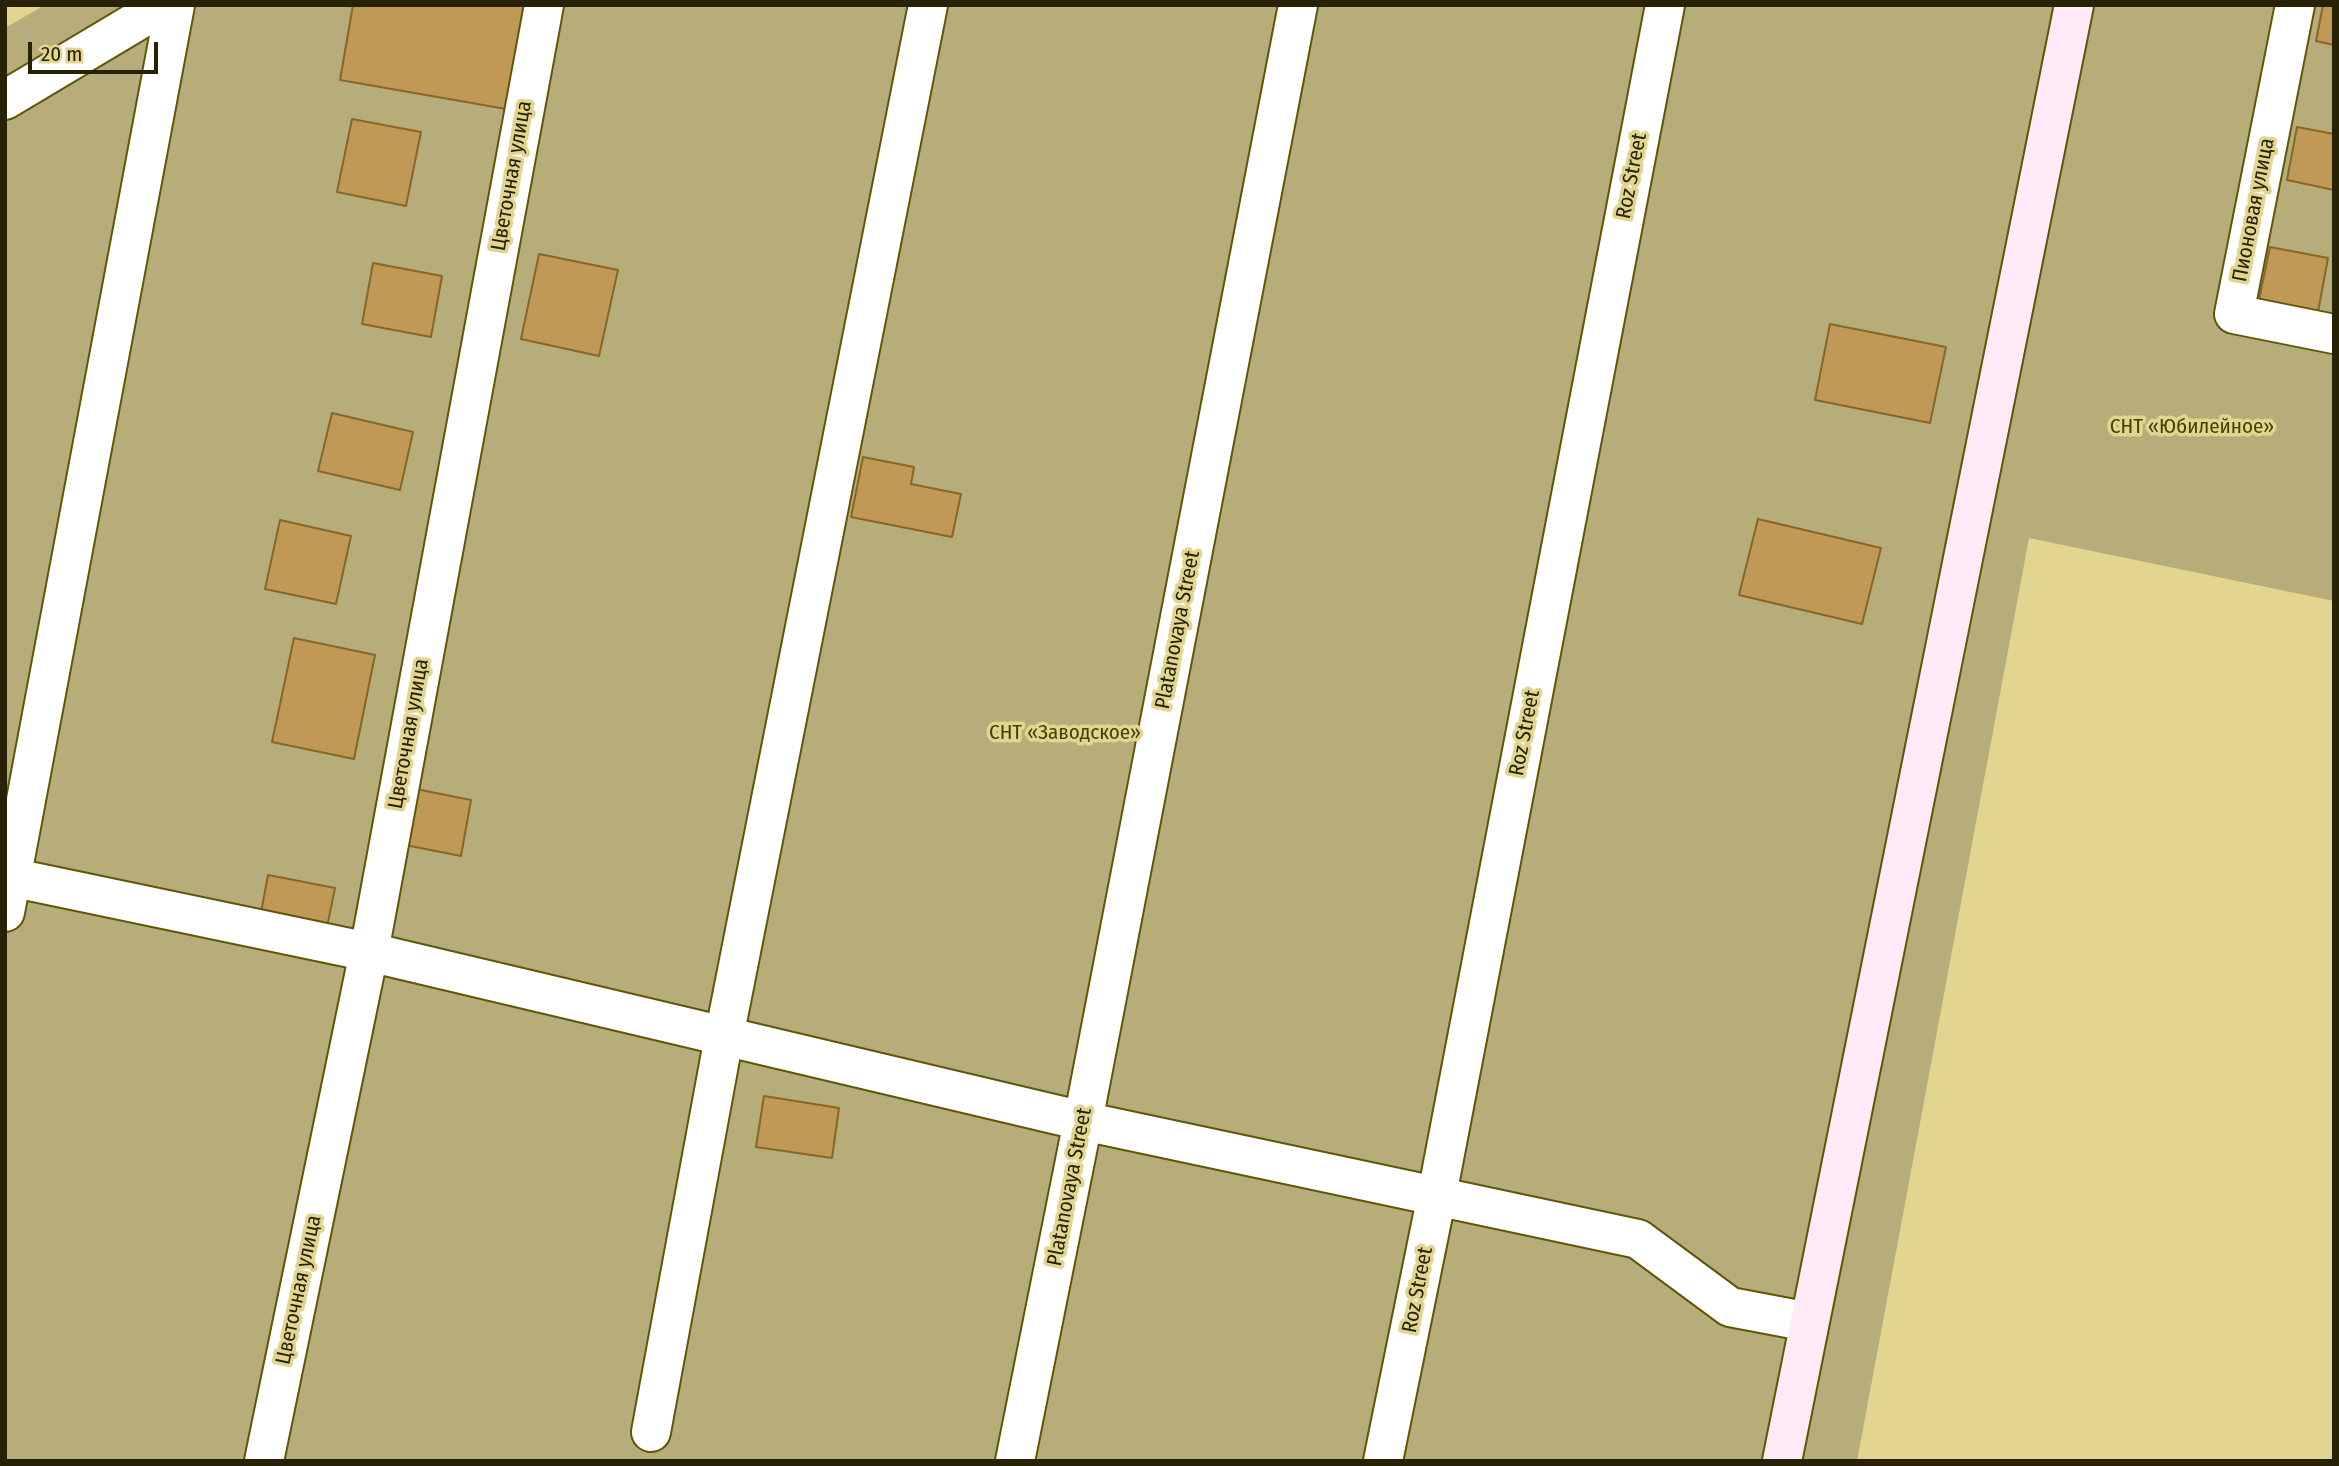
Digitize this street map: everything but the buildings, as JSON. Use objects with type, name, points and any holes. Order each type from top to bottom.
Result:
[{"type":"street","points":[[5,100],[164,5]]},
{"type":"street","points":[[175,5],[8,889],[369,952],[1083,1121],[1638,1239],[1730,1307],[1809,1322]]},
{"type":"street","name":"Цветочная улица","points":[[264,1461],[369,952],[544,5]]},
{"type":"street","points":[[651,1432],[724,1037],[928,5]]},
{"type":"street","name":"Platanovaya Street","points":[[1015,1461],[1298,5]]},
{"type":"street","name":"Roz Street","points":[[1383,1461],[1437,1195],[1665,5]]},
{"type":"street","points":[[1782,1461],[2074,5]]},
{"type":"street","name":"Пионовая улица","points":[[2295,5],[2234,314],[2334,334]]},
{"type":"green space","name":"СНТ «Заводское»","points":[[45,5],[2334,5],[2334,601],[2029,538],[1857,1461],[5,1461],[5,28]]},
{"type":"park label","name":"СНТ «Юбилейное»","points":[[2192,427]]}]
